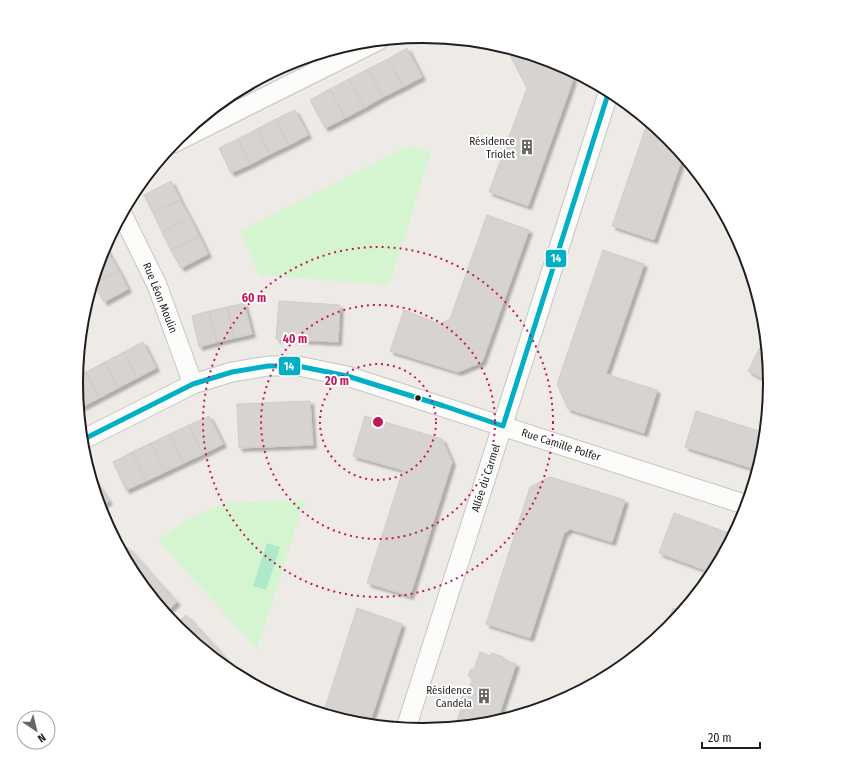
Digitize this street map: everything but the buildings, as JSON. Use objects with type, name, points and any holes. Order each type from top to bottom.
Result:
[{"type":"street","points":[[200,126],[359,50]]},
{"type":"street","name":"Allée du Carmel","points":[[408,722],[607,97]]},
{"type":"street","name":"Rue Léon Moulin","points":[[125,220],[157,285],[193,384]]},
{"type":"street","name":"Rue Camille Polfer","points":[[88,437],[193,384],[232,372],[268,366],[298,366],[347,376],[438,404],[741,503]]},
{"type":"green space","points":[[410,145],[431,153],[389,285],[260,275],[240,231]]},
{"type":"green space","points":[[305,500],[257,649],[158,540],[188,519],[226,503]]},
{"type":"green space","points":[[267,543],[280,547],[266,590],[253,586]]},
{"type":"transit line","name":"14","points":[[503,426],[607,97]]},
{"type":"transit line","name":"14","points":[[88,437],[193,384],[232,372],[268,366],[298,366],[347,376],[503,426]]},
{"type":"place","name":"Résidence Triolet","points":[[527,147]]},
{"type":"place","name":"Résidence Candela","points":[[484,696]]}]
